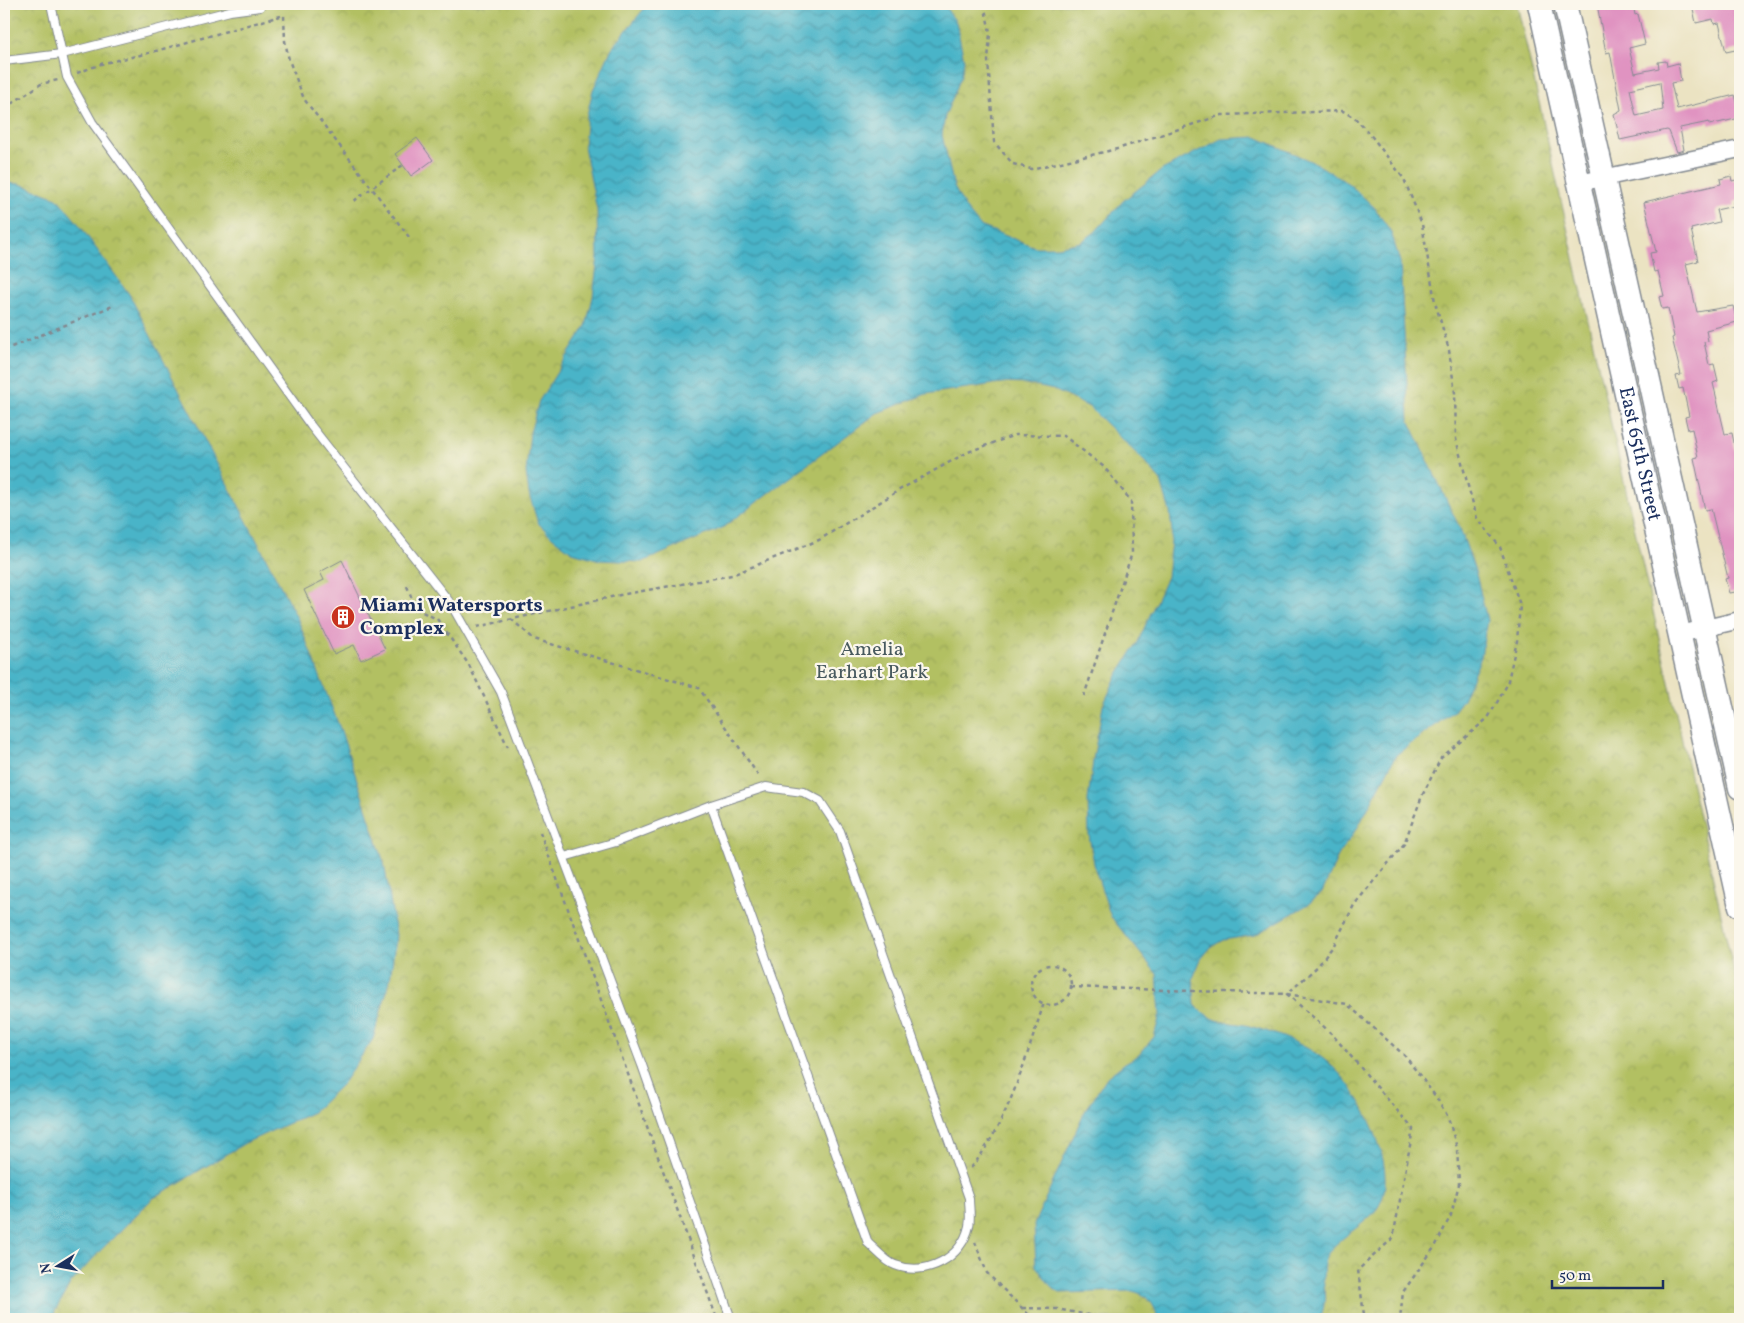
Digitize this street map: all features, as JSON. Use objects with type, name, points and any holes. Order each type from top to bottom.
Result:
[{"type":"main road","name":"East 65th Street","points":[[1539,4],[1740,906]]},
{"type":"main road","name":"East 65th Street","points":[[1565,4],[1740,788]]},
{"type":"street","points":[[1579,183],[1740,149]]},
{"type":"street","points":[[1680,634],[1740,620]]},
{"type":"lane","points":[[51,4],[67,77],[92,122],[311,426],[451,604],[501,692],[642,1065],[731,1319]]},
{"type":"lane","points":[[4,62],[62,54],[230,10],[260,7]]},
{"type":"lane","points":[[564,857],[616,842],[711,805],[766,787],[803,792],[820,801],[840,831],[969,1198],[969,1226],[958,1249],[940,1264],[913,1269],[894,1265],[868,1243],[711,805]]},
{"type":"path","points":[[984,4],[990,32],[988,69],[994,142],[1013,164],[1031,169],[1072,160],[1117,149],[1222,115],[1342,111],[1356,119],[1404,179],[1422,224],[1435,302],[1449,350],[1455,393],[1456,439],[1477,518],[1500,547],[1513,580],[1520,605],[1517,641],[1507,685],[1488,718],[1442,758],[1422,796],[1404,844],[1354,906],[1329,952],[1318,966],[1287,994]]},
{"type":"path","points":[[4,105],[12,104],[41,84],[67,77],[104,63],[145,54],[284,15],[285,41],[304,99],[409,237]]},
{"type":"path","points":[[354,201],[403,165]]},
{"type":"path","points":[[4,350],[116,306]]},
{"type":"path","points":[[466,629],[620,595],[732,574],[820,540],[900,488],[968,452],[1015,435],[1064,436],[1104,467],[1130,501],[1132,553],[1084,696]]},
{"type":"path","points":[[407,586],[416,609],[437,619],[469,665],[509,749]]},
{"type":"path","points":[[511,619],[534,638],[699,688],[766,787]]},
{"type":"path","points":[[540,831],[717,1319]]},
{"type":"path","points":[[1047,965],[1061,968],[1070,979],[1071,987],[1069,994],[1058,1004],[1044,1004],[1033,994],[1032,980],[1040,968],[1047,965]]},
{"type":"path","points":[[1071,987],[1287,994],[1347,1004],[1404,1056],[1436,1097],[1448,1117],[1457,1148],[1459,1184],[1451,1215],[1436,1245],[1403,1292],[1400,1319]]},
{"type":"path","points":[[1287,994],[1331,1033],[1413,1129],[1393,1238],[1358,1270],[1364,1315],[1360,1319]]},
{"type":"path","points":[[962,1179],[987,1149],[1016,1087],[1044,1004]]},
{"type":"path","points":[[969,1226],[987,1273],[1033,1319]]},
{"type":"path","points":[[1022,1308],[1057,1309],[1110,1319]]},
{"type":"green space","name":"Amelia Earhart Park","points":[[4,4],[1517,4],[1740,999],[1740,1319],[4,1319]]},
{"type":"water","points":[[648,4],[943,4],[956,22],[964,60],[961,77],[945,116],[942,135],[954,187],[966,209],[980,226],[1035,247],[1058,247],[1081,242],[1095,232],[1123,201],[1162,170],[1221,139],[1256,137],[1317,164],[1349,184],[1374,207],[1391,232],[1400,262],[1409,420],[1461,531],[1476,574],[1487,620],[1481,657],[1463,699],[1454,711],[1396,755],[1358,827],[1340,852],[1322,893],[1307,905],[1255,935],[1223,940],[1211,947],[1201,959],[1193,978],[1195,1005],[1210,1017],[1223,1022],[1253,1027],[1272,1033],[1297,1043],[1323,1058],[1341,1075],[1351,1088],[1374,1131],[1384,1165],[1385,1182],[1383,1197],[1376,1210],[1328,1253],[1323,1275],[1325,1297],[1319,1319],[1158,1319],[1150,1300],[1137,1292],[1060,1293],[1053,1289],[1036,1266],[1034,1224],[1084,1113],[1107,1077],[1139,1055],[1154,1037],[1160,1015],[1157,974],[1111,917],[1095,869],[1089,835],[1088,800],[1103,706],[1116,677],[1138,642],[1167,577],[1172,532],[1170,512],[1161,481],[1146,463],[1089,407],[1054,390],[1026,384],[1001,383],[926,394],[877,413],[722,528],[642,562],[600,560],[572,552],[552,537],[538,523],[529,494],[526,472],[530,433],[539,401],[586,326],[593,297],[598,257],[597,210],[584,146],[587,115],[593,90],[612,48]]},
{"type":"water","points":[[4,183],[20,184],[57,198],[77,222],[129,294],[298,620],[341,731],[384,863],[396,935],[390,980],[373,1039],[343,1083],[313,1112],[245,1143],[152,1199],[70,1284],[55,1311],[53,1319],[4,1319]]},
{"type":"building","points":[[1597,4],[1633,4],[1635,15],[1638,14],[1645,44],[1629,48],[1635,73],[1659,68],[1658,62],[1666,61],[1667,66],[1678,63],[1681,81],[1671,83],[1677,109],[1735,95],[1738,106],[1740,106],[1740,118],[1709,125],[1709,122],[1680,128],[1684,150],[1677,152],[1667,130],[1620,140],[1614,114],[1621,110],[1610,52],[1606,53]],"holes":[[[1660,82],[1663,110],[1636,116],[1630,89]]]},
{"type":"building","points":[[1692,4],[1740,4],[1740,49],[1726,52],[1719,23],[1714,24],[1713,19],[1696,23]]},
{"type":"building","points":[[417,138],[433,160],[411,176],[395,154]]},
{"type":"building","points":[[1731,176],[1732,181],[1740,179],[1740,200],[1733,202],[1734,206],[1716,210],[1719,222],[1691,229],[1698,261],[1686,264],[1697,312],[1733,306],[1737,322],[1706,330],[1708,341],[1704,342],[1709,365],[1714,364],[1718,381],[1713,383],[1725,434],[1732,433],[1740,472],[1740,591],[1729,593],[1725,579],[1728,578],[1711,509],[1705,510],[1694,458],[1698,457],[1692,429],[1688,430],[1685,417],[1689,416],[1683,388],[1679,389],[1676,376],[1681,375],[1672,338],[1674,337],[1668,308],[1662,309],[1659,297],[1664,296],[1658,271],[1654,272],[1650,253],[1656,252],[1644,202],[1721,184],[1720,179]]},
{"type":"building","name":"Miami Watersports Complex","points":[[342,560],[385,649],[361,660],[354,645],[334,654],[304,590],[324,580],[320,572]]},
{"type":"place","name":"Miami Watersports Complex","points":[[343,617]]}]
